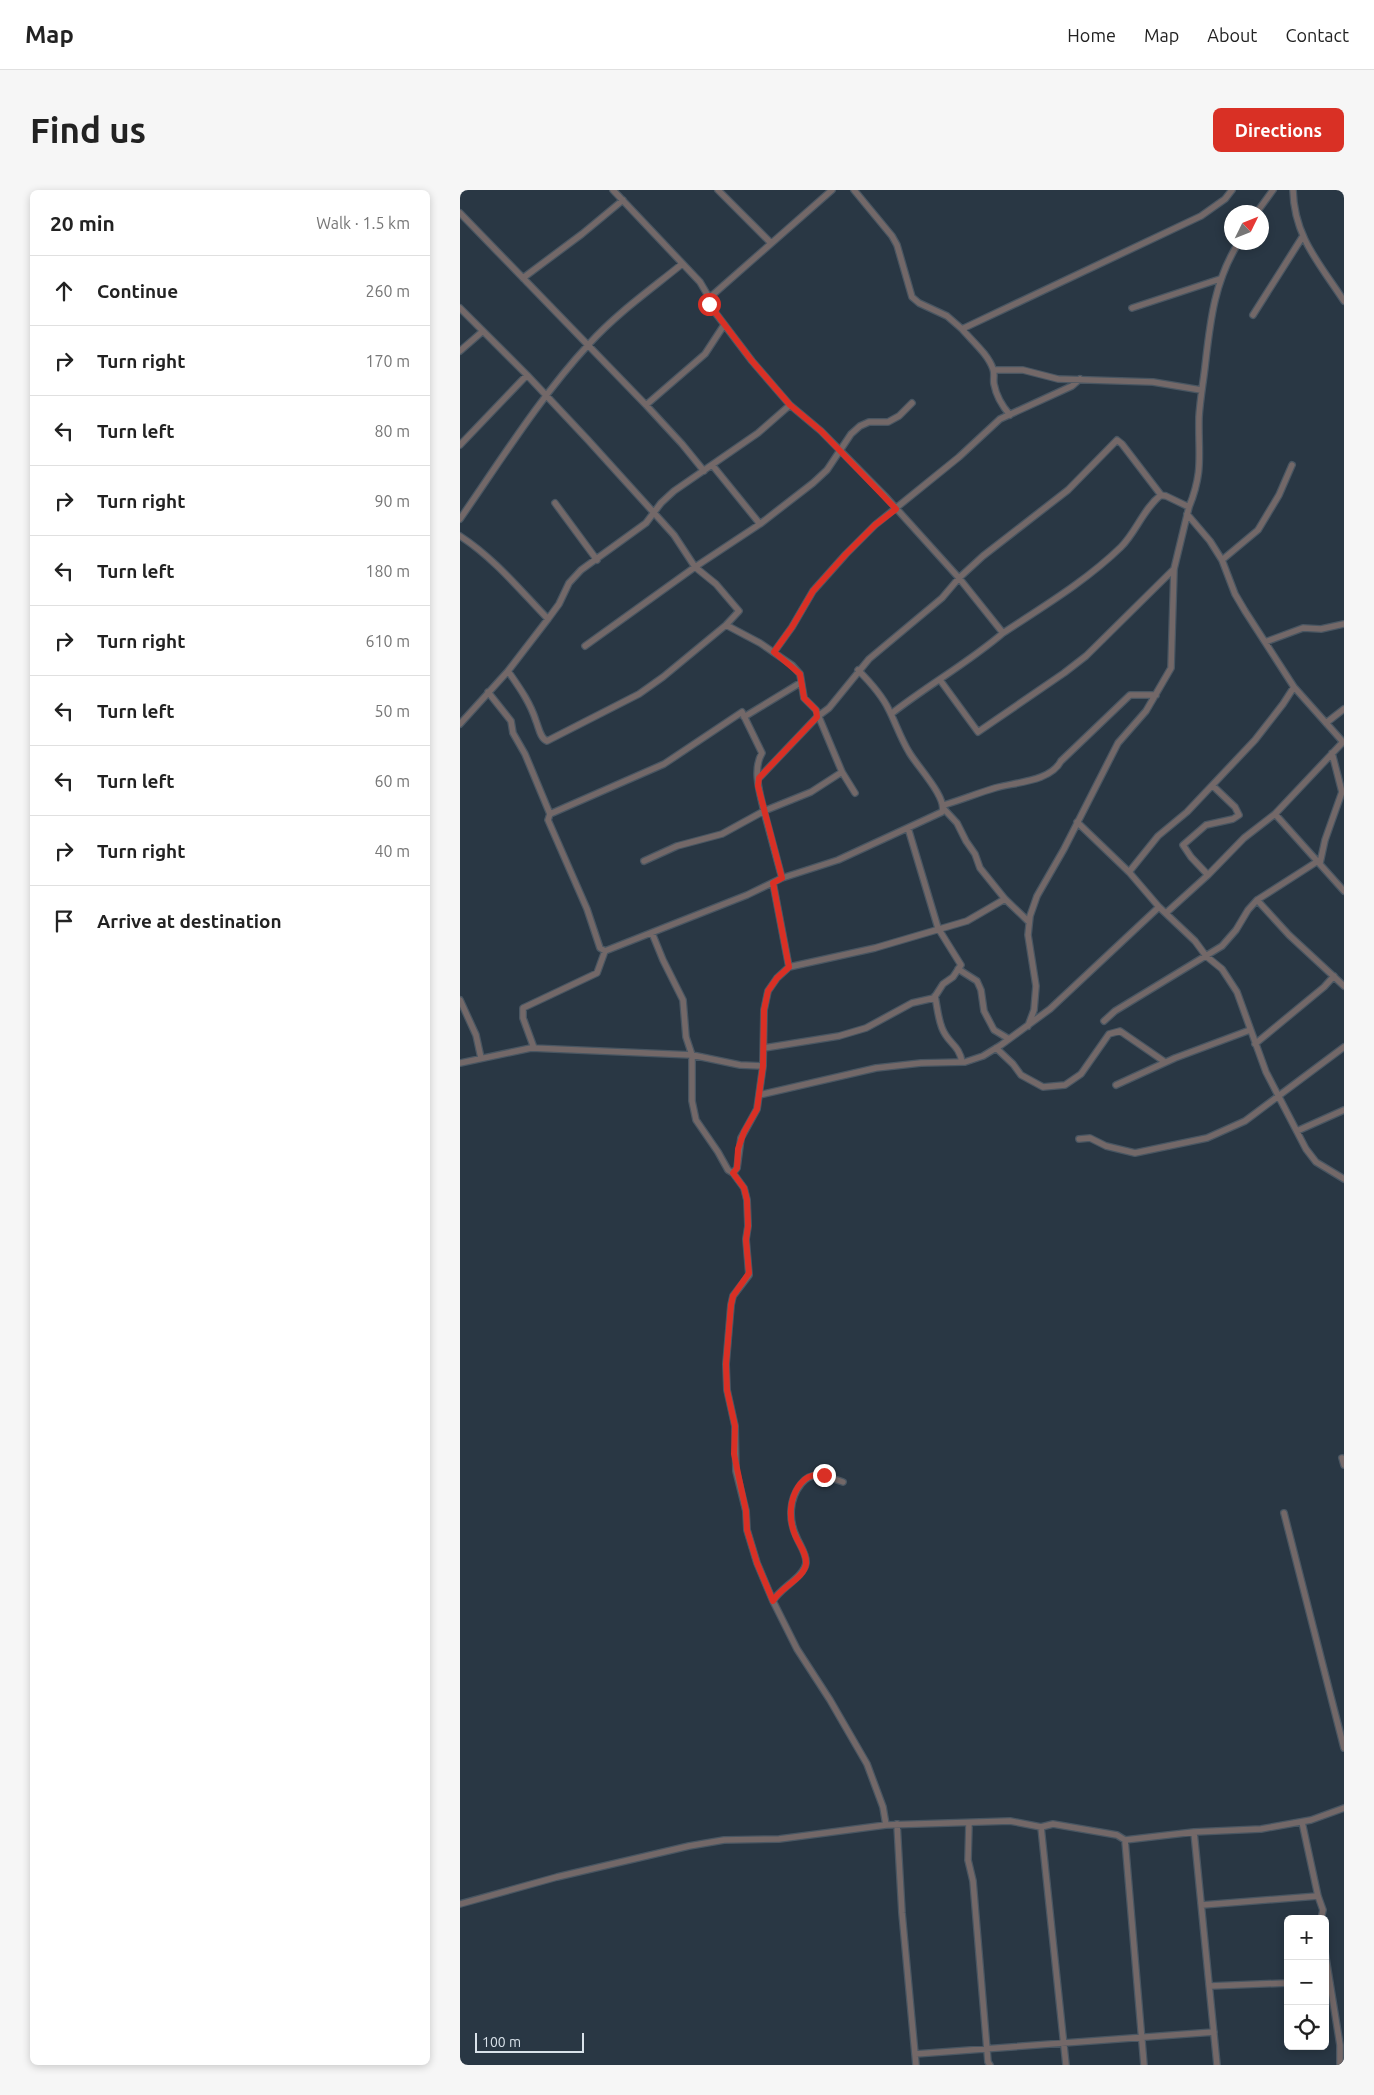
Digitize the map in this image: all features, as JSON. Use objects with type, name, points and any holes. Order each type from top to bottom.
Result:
[{"type":"street","points":[[613,190],[704,288],[711,307],[724,325],[790,405],[808,418],[896,509],[959,578],[1003,633]]},
{"type":"street","points":[[718,190],[770,242]]},
{"type":"street","points":[[854,190],[892,236],[899,252],[912,297],[919,303],[947,316],[962,329],[988,359],[994,370],[996,389],[1005,409],[1010,415]]},
{"type":"street","points":[[962,329],[1201,216],[1225,200],[1232,190]]},
{"type":"street","points":[[1262,205],[1273,190]]},
{"type":"street","points":[[1294,190],[1294,204],[1302,236],[1311,254],[1344,301]]},
{"type":"street","points":[[708,299],[770,242],[830,191]]},
{"type":"street","points":[[523,278],[582,234],[623,200]]},
{"type":"street","points":[[460,213],[646,405],[704,471]]},
{"type":"street","points":[[1253,315],[1302,236]]},
{"type":"street","points":[[1028,1026],[1034,1010],[1036,986],[1028,935],[1029,922],[1037,896],[1064,849],[1118,743],[1146,711],[1170,668],[1174,569],[1188,510],[1199,477],[1201,390],[1209,325],[1220,279],[1234,250]]},
{"type":"street","points":[[460,519],[546,397],[588,345],[603,330],[682,264]]},
{"type":"street","points":[[1132,308],[1220,279]]},
{"type":"street","points":[[460,308],[588,440],[674,535],[695,567],[716,584],[738,609],[739,613],[639,694],[547,741],[542,737],[532,709],[524,694],[508,671]]},
{"type":"street","points":[[646,405],[705,354],[724,325]]},
{"type":"street","points":[[460,351],[483,331]]},
{"type":"street","points":[[994,370],[1023,370],[1058,379],[1153,382],[1201,390]]},
{"type":"street","points":[[460,445],[527,375]]},
{"type":"street","points":[[774,652],[792,627],[813,591],[875,525],[959,457],[1000,419],[1072,386],[1080,379]]},
{"type":"street","points":[[585,646],[695,567],[760,524],[813,483],[826,470],[851,434],[860,426],[869,422],[888,422],[899,416],[912,403]]},
{"type":"street","points":[[460,724],[508,671],[559,604],[570,582],[581,570],[646,523],[674,491],[713,466],[758,433],[790,405]]},
{"type":"street","points":[[759,778],[817,717],[838,698],[858,670],[942,598],[959,578],[1068,490],[1117,440],[1162,496],[1166,496],[1188,510],[1222,560],[1235,594],[1294,687],[1343,742],[1275,814],[1244,838],[1208,875],[1166,913]]},
{"type":"street","points":[[1222,560],[1258,530],[1292,465]]},
{"type":"street","points":[[713,466],[760,524]]},
{"type":"street","points":[[891,714],[982,651],[1003,633],[1076,585],[1124,544],[1162,496]]},
{"type":"street","points":[[555,503],[597,560]]},
{"type":"street","points":[[460,536],[476,547],[498,567],[548,619]]},
{"type":"street","points":[[940,680],[978,732],[1086,656],[1174,569]]},
{"type":"street","points":[[1265,642],[1303,628],[1321,629],[1344,624]]},
{"type":"street","points":[[726,625],[774,652],[800,674],[804,698],[816,710],[817,717],[842,772],[855,793]]},
{"type":"street","points":[[858,670],[875,688],[891,714],[908,751],[936,790],[944,807],[957,823],[975,854],[980,868],[1004,899],[1029,922]]},
{"type":"street","points":[[744,717],[800,683]]},
{"type":"street","points":[[1129,872],[1158,836],[1187,812],[1213,786],[1269,723],[1294,687]]},
{"type":"street","points":[[488,692],[511,721],[513,733],[525,754],[550,814],[548,820],[587,909],[600,948],[605,951]]},
{"type":"street","points":[[534,1048],[523,1018],[523,1008],[597,973],[605,951],[747,895],[782,878],[838,860],[868,844],[942,812],[944,807],[999,787],[1029,781],[1047,773],[1058,767],[1061,761],[1130,695],[1156,695]]},
{"type":"street","points":[[1326,723],[1344,709]]},
{"type":"street","points":[[550,814],[664,764],[742,712],[762,753],[758,766],[758,786],[782,878]]},
{"type":"street","points":[[1104,1021],[1115,1011],[1222,946],[1236,930],[1256,900],[1319,862],[1342,792],[1332,753]]},
{"type":"street","points":[[644,861],[677,846],[722,834],[764,811],[811,792],[842,772]]},
{"type":"street","points":[[1208,875],[1190,857],[1183,845],[1206,825],[1233,819],[1239,815],[1235,807],[1213,786]]},
{"type":"street","points":[[1275,814],[1344,891]]},
{"type":"street","points":[[1077,822],[1129,872],[1159,907],[1195,941],[1206,956],[1222,969],[1237,992],[1266,1072],[1280,1095],[1306,1149],[1316,1162],[1344,1179]]},
{"type":"street","points":[[764,1048],[839,1036],[866,1028],[912,1003],[934,998],[943,984],[953,977],[961,965],[938,928],[908,828]]},
{"type":"street","points":[[1337,882],[1344,878]]},
{"type":"street","points":[[773,883],[789,967]]},
{"type":"street","points":[[733,1173],[737,1168],[741,1138],[757,1109],[763,1066],[764,1010],[768,991],[777,978],[789,967],[876,948],[938,928],[967,921],[1004,899]]},
{"type":"street","points":[[1256,900],[1289,935],[1344,986]]},
{"type":"street","points":[[759,1095],[876,1068],[921,1063],[962,1062],[983,1056],[1028,1026],[1070,991],[1159,907]]},
{"type":"street","points":[[652,933],[683,1000],[686,1037],[692,1055],[693,1111],[696,1120],[728,1170],[733,1173],[744,1188],[747,1200],[748,1226],[746,1240],[749,1273],[733,1296],[726,1364],[727,1390],[735,1426],[734,1454],[746,1511],[747,1530],[757,1563],[773,1601],[797,1649],[830,1700],[867,1764],[883,1807],[886,1824]]},
{"type":"street","points":[[958,969],[977,981],[981,990],[984,1010],[994,1030],[1009,1039]]},
{"type":"street","points":[[1255,1044],[1324,987],[1334,976]]},
{"type":"street","points":[[934,998],[935,996],[942,1029],[960,1051],[962,1062]]},
{"type":"street","points":[[460,1000],[476,1035],[481,1058]]},
{"type":"street","points":[[1116,1085],[1166,1062],[1250,1030]]},
{"type":"street","points":[[996,1048],[1013,1064],[1021,1075],[1043,1088],[1064,1085],[1081,1074],[1109,1034],[1120,1031],[1166,1062]]},
{"type":"street","points":[[1079,1140],[1090,1138],[1106,1146],[1135,1153],[1207,1138],[1245,1121],[1344,1047]]},
{"type":"street","points":[[460,1063],[523,1048],[534,1048],[692,1055],[740,1065],[763,1066]]},
{"type":"street","points":[[1297,1131],[1344,1110]]},
{"type":"street","points":[[1342,1458],[1344,1464]]},
{"type":"street","points":[[773,1601],[801,1573],[806,1565],[805,1557],[792,1525],[791,1509],[794,1496],[806,1478],[813,1474],[824,1475],[843,1482]]},
{"type":"street","points":[[1284,1513],[1344,1748]]},
{"type":"street","points":[[460,1904],[557,1877],[689,1846],[724,1840],[779,1839],[886,1824],[1010,1820],[1041,1827],[1053,1824],[1117,1835],[1125,1840],[1194,1832],[1261,1829],[1302,1822],[1344,1808]]},
{"type":"street","points":[[969,1822],[968,1860],[973,1881],[988,2062],[990,2065]]},
{"type":"street","points":[[1302,1822],[1318,1896],[1323,1910],[1322,1915]]},
{"type":"street","points":[[897,1824],[901,1895],[916,2065]]},
{"type":"street","points":[[1041,1827],[1066,2065]]},
{"type":"street","points":[[1194,1832],[1217,2065]]},
{"type":"street","points":[[1125,1840],[1144,2065]]},
{"type":"street","points":[[1202,1906],[1318,1896]]},
{"type":"street","points":[[1210,1986],[1284,1983]]},
{"type":"street","points":[[1329,1986],[1340,2045],[1340,2065]]},
{"type":"street","points":[[915,2054],[1214,2032]]},
{"type":"route","points":[[709,304],[752,361],[790,405],[808,418],[896,509],[875,525],[813,591],[792,627],[774,652],[792,665],[800,674],[804,698],[816,710],[817,717],[759,778],[758,786],[782,878],[773,883],[789,967],[777,978],[768,991],[764,1010],[763,1066],[757,1109],[741,1138],[738,1149],[737,1168],[733,1173],[744,1188],[747,1200],[748,1226],[746,1240],[749,1275],[733,1296],[726,1364],[727,1390],[735,1426],[734,1454],[736,1471],[746,1511],[747,1530],[757,1563],[773,1601],[801,1573],[806,1565],[802,1548],[792,1525],[791,1501],[806,1478],[813,1474],[824,1475]]}]
